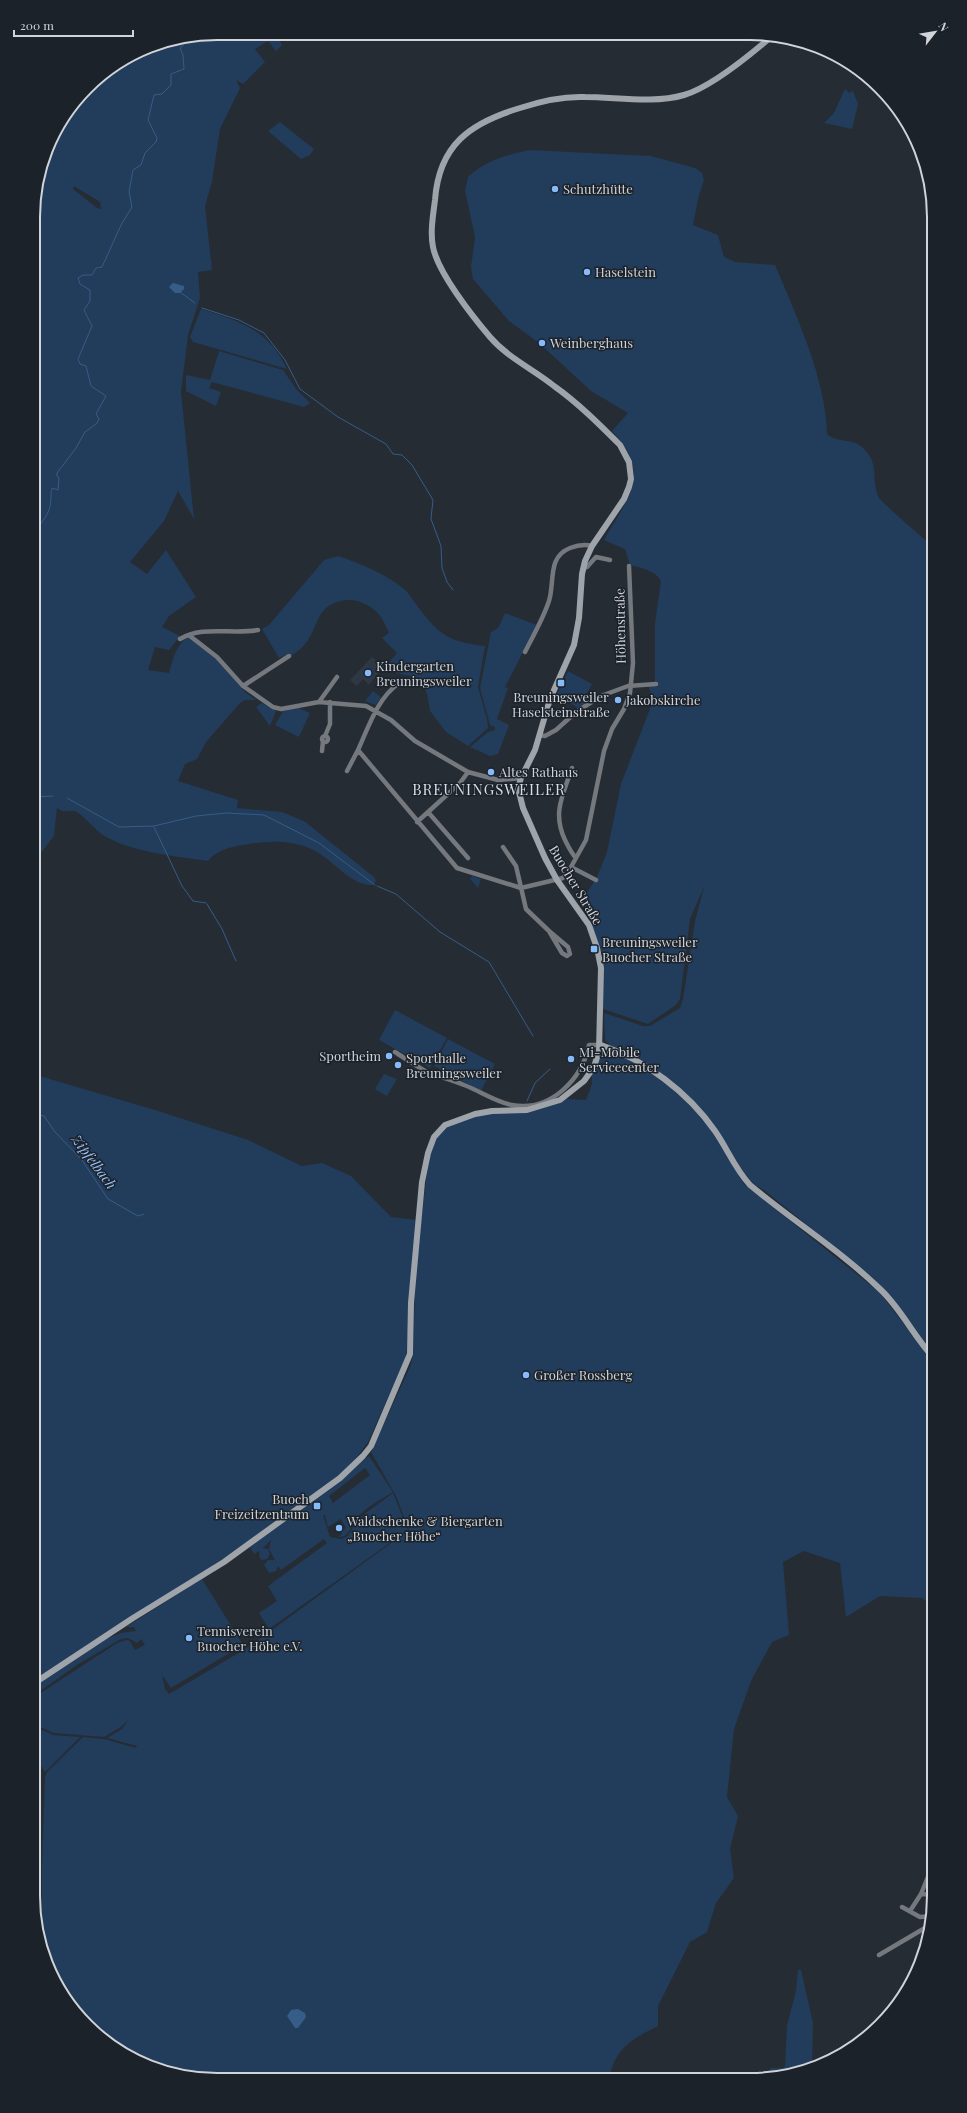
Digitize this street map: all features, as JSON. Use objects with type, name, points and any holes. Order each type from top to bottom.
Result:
[{"type":"street","points":[[190,636],[217,657],[243,686],[264,703],[281,709],[319,702],[360,704],[376,710],[391,720],[415,741],[468,772],[498,780],[521,778],[531,760],[550,699],[574,645],[579,618],[583,568],[592,546],[624,499],[629,487],[631,470],[626,453],[609,433],[571,399],[504,352],[481,327],[444,272],[436,257],[432,236],[435,192],[440,169],[446,157],[458,140],[473,127],[493,117],[536,103],[566,98],[665,99],[683,96],[711,82],[766,41]]},
{"type":"street","points":[[525,652],[548,603],[556,559],[563,551],[574,546],[592,546]]},
{"type":"street","points":[[583,568],[587,567],[592,559],[596,557],[610,560]]},
{"type":"street","name":"Höhenstraße","points":[[557,880],[567,874],[586,840],[590,828],[607,740],[624,709],[631,685],[632,663],[629,566]]},
{"type":"street","points":[[180,640],[209,632],[258,630]]},
{"type":"street","points":[[243,686],[289,656]]},
{"type":"street","points":[[319,702],[337,677]]},
{"type":"street","points":[[347,771],[376,710],[384,697],[399,683]]},
{"type":"street","points":[[540,735],[545,736],[556,730],[576,712],[594,699],[631,685],[656,684]]},
{"type":"street","points":[[322,751],[324,739],[330,724],[330,702]]},
{"type":"street","points":[[358,750],[457,868],[521,888],[557,880]]},
{"type":"street","points":[[572,768],[559,810],[558,822],[570,851],[576,858]]},
{"type":"street","points":[[417,822],[460,783],[468,772]]},
{"type":"street","name":"Buocher Straße","points":[[40,1679],[133,1618],[224,1562],[314,1498],[363,1456],[371,1446],[410,1354],[412,1295],[422,1182],[428,1153],[434,1137],[445,1125],[475,1114],[492,1111],[527,1110],[551,1104],[570,1094],[587,1076],[597,1058],[601,1045],[601,968],[597,948],[589,925],[557,880],[523,808],[518,788],[521,778]]},
{"type":"street","points":[[428,812],[468,858]]},
{"type":"street","points":[[503,847],[516,866],[526,909],[568,947],[570,954],[567,956],[563,954],[549,931]]},
{"type":"street","points":[[571,867],[596,880]]},
{"type":"street","points":[[395,1052],[430,1073],[448,1078],[502,1101],[516,1105],[537,1103],[555,1096],[568,1087],[585,1060],[589,1045],[601,1045],[642,1064],[689,1102],[714,1130],[743,1178],[750,1185],[872,1281],[890,1300],[927,1350]]},
{"type":"street","points":[[910,1911],[921,1894],[927,1879]]},
{"type":"street","points":[[921,1894],[927,1895]]},
{"type":"street","points":[[902,1907],[920,1917],[925,1917]]},
{"type":"street","points":[[879,1955],[924,1928]]},
{"type":"shaded area","points":[[206,40],[281,40],[280,41],[282,45],[276,51],[268,41],[255,49],[265,62],[243,84],[236,80],[240,88],[220,129],[212,182],[205,206],[212,270],[198,272],[200,298],[188,335],[181,392],[194,519],[178,491],[164,521],[130,562],[147,574],[166,550],[196,597],[169,616],[162,627],[180,636],[169,650],[155,647],[148,670],[169,673],[179,646],[186,638],[190,638],[215,658],[244,691],[256,700],[245,700],[240,703],[206,742],[197,759],[185,764],[178,781],[238,800],[237,808],[282,812],[304,821],[374,877],[376,881],[372,885],[358,882],[314,850],[305,846],[284,842],[253,843],[229,848],[215,854],[208,861],[143,850],[130,847],[106,837],[75,811],[62,811],[57,808],[54,836],[40,854],[40,206],[43,183],[49,160],[58,139],[84,100],[109,77],[139,58],[171,46]],"holes":[[[74,186],[100,202],[101,209],[97,208],[73,189]]]},
{"type":"shaded area","points":[[845,89],[849,93],[853,91],[858,104],[852,129],[824,123],[834,113]]},
{"type":"shaded area","points":[[280,122],[314,149],[310,155],[301,159],[268,131]]},
{"type":"shaded area","points":[[529,150],[651,156],[695,168],[702,173],[704,180],[698,199],[693,225],[718,235],[724,257],[735,262],[775,265],[816,370],[825,413],[827,434],[835,439],[855,443],[863,448],[872,460],[878,496],[894,513],[927,542],[927,1345],[894,1300],[873,1278],[764,1190],[755,1185],[745,1174],[720,1135],[655,1070],[611,1046],[605,1040],[604,1013],[643,1026],[650,1026],[680,1008],[683,999],[695,921],[704,887],[690,919],[680,999],[676,1005],[648,1024],[603,1009],[602,968],[600,954],[593,928],[580,903],[597,877],[607,852],[621,784],[653,701],[648,684],[655,682],[655,623],[661,581],[655,574],[643,568],[630,565],[625,549],[604,540],[628,498],[632,486],[634,473],[631,461],[624,447],[612,431],[628,413],[591,391],[539,343],[509,321],[473,279],[471,267],[475,237],[465,191],[468,177],[474,171],[488,163],[512,154]]},
{"type":"shaded area","points":[[173,283],[184,286],[184,289],[180,293],[175,293],[169,287]]},
{"type":"shaded area","points":[[201,309],[229,318],[252,329],[271,345],[287,369],[193,342],[190,337]]},
{"type":"shaded area","points":[[219,351],[283,370],[296,389],[310,403],[304,407],[212,382],[209,388],[221,392],[216,406],[186,391],[186,375],[210,380]]},
{"type":"shaded area","points":[[338,556],[355,562],[389,578],[404,589],[426,618],[447,636],[454,640],[485,646],[478,687],[488,728],[468,746],[446,732],[430,711],[427,693],[420,683],[410,676],[396,673],[387,665],[397,653],[382,638],[389,633],[384,622],[375,610],[361,602],[346,600],[332,604],[322,613],[311,636],[303,646],[291,656],[289,653],[279,658],[262,629],[269,625],[324,560]]},
{"type":"shaded area","points":[[505,613],[537,625],[505,687],[508,688],[497,719],[509,725],[498,754],[490,756],[470,747],[488,732],[495,730],[495,727],[490,725],[480,688],[491,632],[498,628]]},
{"type":"shaded area","name":"Kindergarten Breuningsweiler","points":[[372,657],[384,666],[369,685],[363,679],[357,686],[350,680]]},
{"type":"shaded area","points":[[568,671],[592,684],[586,695],[592,698],[578,708],[567,701],[565,704],[554,700]]},
{"type":"shaded area","points":[[373,691],[381,697],[376,705],[365,701]]},
{"type":"shaded area","points":[[262,703],[276,711],[270,726],[256,707]]},
{"type":"shaded area","points":[[296,707],[310,713],[299,737],[275,725],[283,711]]},
{"type":"shaded area","points":[[472,876],[481,879],[478,888],[470,879]]},
{"type":"shaded area","points":[[395,1010],[447,1038],[430,1068],[379,1040]]},
{"type":"shaded area","points":[[448,1039],[495,1064],[481,1091],[434,1066]]},
{"type":"shaded area","points":[[606,1049],[635,1062],[667,1085],[694,1109],[711,1128],[744,1184],[879,1292],[927,1353],[927,1602],[922,1598],[880,1596],[846,1617],[840,1563],[804,1551],[783,1562],[789,1635],[772,1642],[751,1681],[734,1729],[727,1797],[738,1816],[730,1849],[734,1878],[716,1903],[707,1932],[690,1942],[658,2006],[658,2026],[640,2035],[626,2046],[616,2059],[611,2073],[206,2073],[171,2067],[139,2055],[100,2029],[77,2004],[58,1974],[49,1953],[43,1930],[42,1919],[45,1777],[47,1772],[83,1737],[104,1739],[136,1748],[137,1746],[107,1738],[122,1729],[128,1720],[121,1727],[104,1737],[54,1733],[40,1727],[40,1693],[117,1643],[127,1640],[130,1641],[135,1650],[145,1645],[141,1639],[137,1643],[128,1638],[121,1639],[80,1663],[40,1691],[40,1682],[108,1638],[121,1633],[136,1631],[134,1627],[126,1627],[202,1579],[243,1645],[171,1688],[162,1675],[165,1689],[169,1694],[247,1648],[409,1530],[396,1496],[371,1452],[410,1367],[413,1356],[415,1287],[420,1230],[429,1156],[433,1142],[446,1126],[482,1114],[537,1110],[567,1099],[586,1100],[592,1084],[592,1075],[603,1052]]},
{"type":"shaded area","points":[[384,1074],[397,1079],[387,1096],[375,1089]]},
{"type":"shaded area","points":[[40,1076],[155,1110],[248,1140],[302,1166],[322,1163],[351,1176],[391,1217],[417,1220],[406,1357],[368,1442],[354,1461],[343,1472],[297,1508],[204,1572],[40,1677]]},
{"type":"shaded area","points":[[369,1456],[393,1492],[365,1510],[357,1518],[348,1533],[342,1537],[338,1537],[346,1528],[341,1519],[328,1527],[325,1515],[323,1515],[330,1537],[341,1539],[348,1536],[359,1518],[393,1493],[408,1530],[269,1629],[259,1613],[277,1601],[268,1586],[327,1543],[324,1539],[281,1570],[278,1566],[276,1571],[269,1573],[264,1565],[268,1560],[275,1560],[269,1549],[271,1540],[263,1548],[268,1549],[270,1554],[268,1558],[264,1560],[260,1559],[259,1551],[254,1554],[250,1547]],"holes":[[[365,1468],[370,1475],[333,1503],[329,1496]]]},
{"type":"shaded area","points":[[40,1729],[53,1735],[80,1737],[45,1772],[40,1764]]},
{"type":"shaded area","points":[[798,1970],[801,1970],[813,2023],[812,2061],[784,2070],[769,2072],[771,2068],[784,2068],[785,2066],[787,2025],[796,1991]]},
{"type":"shaded area","points":[[298,2009],[305,2013],[306,2017],[298,2028],[295,2028],[287,2016],[291,2010]]},
{"type":"waterway","name":"Zipfelbach","points":[[40,526],[49,510],[52,488],[58,490],[59,478],[57,473],[76,448],[85,432],[97,423],[99,419],[96,414],[106,396],[91,386],[86,366],[80,364],[78,359],[92,326],[84,310],[90,301],[90,290],[80,284],[78,278],[83,275],[92,275],[96,268],[102,267],[122,223],[132,207],[129,192],[133,170],[141,165],[145,153],[156,142],[157,138],[148,120],[154,95],[162,94],[171,85],[171,74],[184,69],[183,55],[180,48],[186,43]]},
{"type":"waterway","points":[[180,292],[195,303]]},
{"type":"waterway","points":[[202,308],[239,320],[264,333],[285,360],[300,389],[338,417],[386,444],[393,454],[402,455],[412,465],[433,500],[431,519],[441,546],[442,568],[447,582],[453,590]]},
{"type":"waterway","points":[[40,797],[53,796]]},
{"type":"waterway","points":[[67,798],[119,827],[154,826],[196,816],[226,813],[264,815],[319,843],[375,885]]},
{"type":"waterway","points":[[154,827],[182,886],[193,901],[206,903]]},
{"type":"waterway","points":[[377,886],[396,894],[440,932],[489,962],[533,1036]]},
{"type":"waterway","points":[[207,904],[222,929],[236,961]]},
{"type":"waterway","points":[[527,1101],[535,1083],[550,1069]]},
{"type":"waterway","name":"Zipfelbach","points":[[40,1115],[44,1116],[55,1132],[82,1160],[108,1199],[138,1216],[144,1214]]},
{"type":"place","name":"Schutzhütte","points":[[555,189]]},
{"type":"place","name":"Haselstein","points":[[587,272]]},
{"type":"place","name":"Weinberghaus","points":[[542,343]]},
{"type":"place","name":"Kindergarten Breuningsweiler","points":[[368,673]]},
{"type":"place","name":"Breuningsweiler Haselsteinstraße","points":[[561,683]]},
{"type":"place","name":"Jakobskirche","points":[[618,700]]},
{"type":"place","name":"Altes Rathaus","points":[[491,772]]},
{"type":"place","name":"Breuningsweiler Buocher Straße","points":[[594,949]]},
{"type":"place","name":"Sportheim","points":[[389,1056]]},
{"type":"place","name":"Mi-Mobile Servicecenter","points":[[571,1059]]},
{"type":"place","name":"Sporthalle Breuningsweiler","points":[[398,1065]]},
{"type":"place","name":"Großer Rossberg","points":[[526,1375]]},
{"type":"place","name":"Buoch Freizeitzentrum","points":[[317,1506]]},
{"type":"place","name":"Waldschenke & Biergarten „Buocher Höhe“","points":[[339,1528]]},
{"type":"place","name":"Tennisverein Buocher Höhe e.V.","points":[[189,1638]]},
{"type":"district","name":"BREUNINGSWEILER","points":[[489,790]]}]
